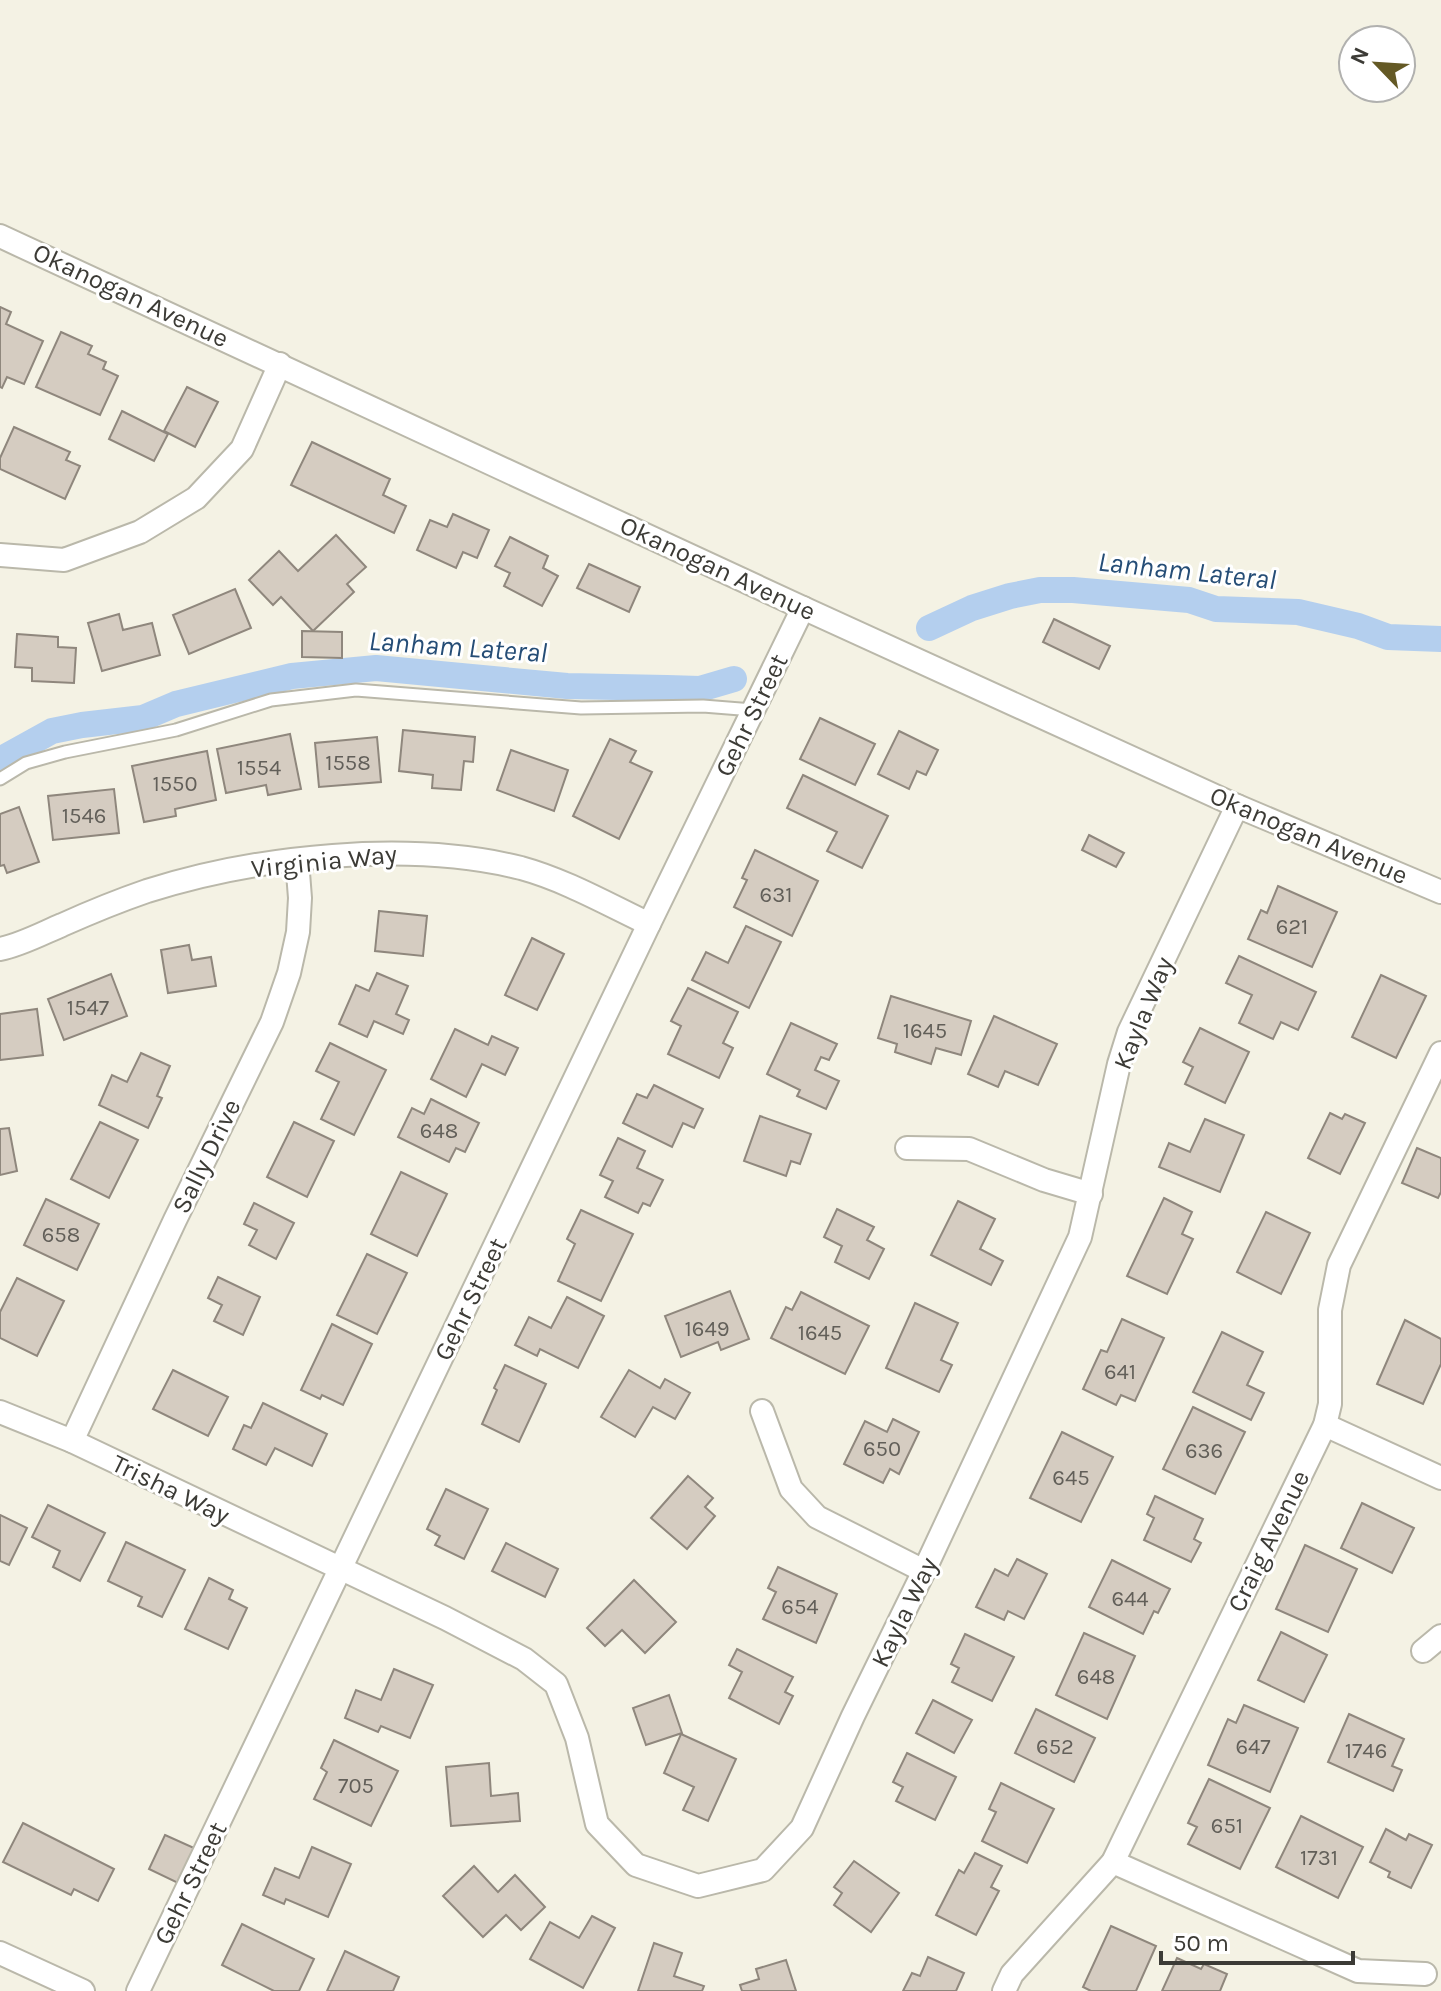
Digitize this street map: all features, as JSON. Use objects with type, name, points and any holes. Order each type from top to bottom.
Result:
[{"type":"street","name":"Okanogan Avenue","points":[[0,236],[1237,806],[1441,892]]},
{"type":"street","points":[[0,555],[64,560],[140,532],[196,498],[242,449],[280,364]]},
{"type":"street","name":"Gehr Street","points":[[138,1991],[803,608]]},
{"type":"street","name":"Kayla Way","points":[[341,1570],[524,1659],[556,1684],[577,1738],[597,1824],[636,1865],[698,1886],[763,1870],[802,1828],[1080,1237],[1129,1032],[1237,806]]},
{"type":"street","name":"Virginia Way","points":[[0,949],[113,902],[228,871],[297,860],[407,852],[508,866],[567,885],[649,924]]},
{"type":"street","name":"Sally Drive","points":[[72,1441],[272,1022],[289,973],[298,932],[300,898],[297,860]]},
{"type":"street","name":"Craig Avenue","points":[[1004,1991],[1012,1974],[1113,1862],[1325,1425],[1330,1404],[1330,1310],[1339,1265],[1441,1053]]},
{"type":"street","points":[[907,1148],[969,1149],[1044,1180],[1091,1194]]},
{"type":"street","points":[[762,1411],[791,1489],[817,1517],[924,1571]]},
{"type":"street","name":"Trisha Way","points":[[0,1412],[72,1441],[341,1570]]},
{"type":"street","points":[[1325,1425],[1441,1478]]},
{"type":"street","points":[[1423,1651],[1441,1636]]},
{"type":"street","points":[[1113,1862],[1358,1971],[1425,1974]]},
{"type":"street","points":[[0,1953],[83,1991]]},
{"type":"lane","points":[[0,779],[26,763],[176,730],[271,700],[356,690],[581,708],[703,706],[754,710]]},
{"type":"building","points":[[0,307],[11,312],[6,324],[43,341],[24,384],[7,377],[2,388],[0,387]]},
{"type":"building","points":[[61,332],[92,346],[88,354],[106,362],[103,369],[118,376],[100,415],[36,387]]},
{"type":"building","points":[[187,387],[218,402],[195,447],[164,431]]},
{"type":"building","points":[[122,411],[168,434],[154,461],[109,439]]},
{"type":"building","points":[[14,427],[70,452],[66,460],[80,466],[65,499],[0,469],[0,458]]},
{"type":"building","points":[[312,442],[390,479],[383,495],[406,506],[394,533],[291,485]]},
{"type":"building","points":[[453,514],[489,530],[477,558],[463,552],[456,568],[417,550],[430,520],[447,527]]},
{"type":"building","points":[[336,535],[366,567],[347,584],[354,592],[313,631],[281,597],[273,605],[249,580],[279,551],[298,571]]},
{"type":"building","points":[[510,537],[548,556],[543,568],[558,576],[542,606],[504,586],[510,573],[495,566]]},
{"type":"building","points":[[589,564],[640,587],[629,612],[577,588]]},
{"type":"building","points":[[235,589],[251,628],[189,654],[173,615]]},
{"type":"building","points":[[119,614],[123,630],[152,623],[160,655],[102,671],[88,623]]},
{"type":"building","points":[[1054,619],[1110,646],[1099,669],[1043,642]]},
{"type":"building","points":[[302,631],[342,632],[342,658],[302,657]]},
{"type":"building","points":[[17,634],[58,637],[58,647],[76,648],[74,683],[32,681],[32,668],[15,667]]},
{"type":"building","points":[[820,718],[875,744],[855,785],[800,759]]},
{"type":"building","points":[[403,730],[475,737],[473,762],[464,761],[461,790],[432,788],[433,775],[399,771]]},
{"type":"building","points":[[899,731],[938,750],[926,775],[917,771],[909,789],[878,774]]},
{"type":"building","points":[[290,734],[301,789],[268,795],[266,785],[226,793],[217,749]]},
{"type":"building","points":[[377,737],[381,782],[319,787],[315,743]]},
{"type":"building","points":[[610,739],[636,751],[630,762],[652,772],[619,839],[573,816]]},
{"type":"building","points":[[511,750],[568,770],[554,811],[497,790]]},
{"type":"building","points":[[207,751],[216,800],[175,809],[176,816],[144,822],[132,766]]},
{"type":"building","points":[[803,775],[888,816],[862,868],[827,851],[837,832],[787,808]]},
{"type":"building","points":[[114,789],[119,833],[53,840],[48,796]]},
{"type":"building","points":[[19,807],[39,862],[7,873],[4,865],[0,866],[0,814]]},
{"type":"building","points":[[1089,835],[1124,853],[1116,867],[1082,850]]},
{"type":"building","points":[[755,850],[818,881],[792,936],[734,907],[747,880],[742,878]]},
{"type":"building","points":[[1278,886],[1337,912],[1312,967],[1248,939],[1261,910],[1267,913]]},
{"type":"building","points":[[379,911],[427,916],[423,956],[375,951]]},
{"type":"building","points":[[746,926],[781,942],[749,1008],[692,980],[706,952],[728,963]]},
{"type":"building","points":[[532,938],[564,954],[537,1010],[505,995]]},
{"type":"building","points":[[189,945],[192,960],[211,957],[216,986],[168,993],[161,950]]},
{"type":"building","points":[[1239,956],[1316,992],[1298,1030],[1281,1022],[1273,1039],[1239,1023],[1252,995],[1226,983]]},
{"type":"building","points":[[377,973],[408,986],[396,1014],[409,1020],[403,1034],[374,1021],[367,1037],[339,1024],[356,985],[369,991]]},
{"type":"building","points":[[111,974],[127,1016],[64,1040],[48,999]]},
{"type":"building","points":[[1381,975],[1426,996],[1396,1058],[1352,1037]]},
{"type":"building","points":[[688,988],[738,1012],[723,1043],[733,1048],[719,1078],[668,1054],[681,1026],[671,1021]]},
{"type":"building","points":[[891,996],[971,1021],[961,1055],[936,1048],[931,1064],[895,1052],[897,1044],[878,1038]]},
{"type":"building","points":[[37,1009],[43,1055],[0,1060],[0,1014]]},
{"type":"building","points":[[994,1016],[1057,1044],[1038,1085],[1005,1071],[998,1087],[968,1074]]},
{"type":"building","points":[[791,1023],[837,1044],[829,1060],[821,1057],[815,1070],[839,1081],[826,1109],[797,1096],[800,1090],[767,1074]]},
{"type":"building","points":[[1200,1028],[1249,1052],[1225,1103],[1185,1084],[1193,1067],[1183,1062]]},
{"type":"building","points":[[455,1029],[488,1045],[492,1036],[518,1048],[505,1075],[482,1064],[466,1097],[431,1079]]},
{"type":"building","points":[[330,1043],[386,1070],[354,1135],[321,1119],[339,1082],[316,1071]]},
{"type":"building","points":[[141,1053],[170,1066],[157,1096],[162,1098],[148,1128],[99,1105],[112,1075],[127,1082]]},
{"type":"building","points":[[654,1085],[703,1109],[694,1128],[683,1123],[672,1147],[623,1123],[637,1094],[647,1098]]},
{"type":"building","points":[[431,1099],[479,1123],[465,1152],[456,1148],[449,1162],[398,1137],[412,1108],[424,1114]]},
{"type":"building","points":[[1330,1113],[1342,1119],[1345,1114],[1365,1123],[1340,1174],[1308,1158]]},
{"type":"building","points":[[760,1116],[811,1134],[800,1164],[791,1161],[786,1176],[744,1161]]},
{"type":"building","points":[[1205,1119],[1244,1135],[1220,1192],[1159,1167],[1169,1143],[1190,1152]]},
{"type":"building","points":[[100,1122],[138,1140],[109,1198],[71,1179]]},
{"type":"building","points":[[294,1122],[334,1141],[307,1197],[267,1177]]},
{"type":"building","points":[[9,1128],[17,1171],[0,1175],[0,1129]]},
{"type":"building","points":[[618,1138],[645,1151],[637,1168],[663,1180],[650,1206],[643,1203],[638,1213],[605,1197],[613,1181],[600,1175]]},
{"type":"building","points":[[1417,1148],[1441,1158],[1441,1192],[1438,1198],[1402,1183]]},
{"type":"building","points":[[401,1172],[447,1194],[417,1256],[371,1234]]},
{"type":"building","points":[[1164,1198],[1192,1212],[1182,1234],[1193,1239],[1167,1294],[1127,1276]]},
{"type":"building","points":[[46,1199],[99,1224],[77,1270],[24,1245]]},
{"type":"building","points":[[958,1201],[995,1219],[980,1249],[1003,1261],[991,1285],[931,1255]]},
{"type":"building","points":[[254,1203],[294,1223],[276,1259],[249,1245],[257,1230],[244,1224]]},
{"type":"building","points":[[837,1209],[874,1227],[867,1240],[884,1249],[869,1279],[835,1262],[842,1246],[824,1237]]},
{"type":"building","points":[[581,1210],[633,1234],[601,1301],[558,1281],[575,1244],[567,1239]]},
{"type":"building","points":[[1266,1212],[1310,1233],[1281,1294],[1237,1272]]},
{"type":"building","points":[[367,1254],[407,1273],[377,1334],[337,1315]]},
{"type":"building","points":[[218,1277],[260,1297],[243,1335],[214,1321],[222,1305],[208,1298]]},
{"type":"building","points":[[17,1278],[64,1301],[37,1356],[0,1338],[0,1312]]},
{"type":"building","points":[[730,1291],[749,1339],[721,1350],[718,1342],[681,1357],[665,1316]]},
{"type":"building","points":[[801,1292],[869,1326],[845,1374],[771,1338],[786,1307],[792,1310]]},
{"type":"building","points":[[567,1297],[604,1316],[578,1368],[540,1349],[537,1356],[515,1345],[529,1317],[551,1328]]},
{"type":"building","points":[[915,1303],[958,1323],[941,1360],[952,1365],[939,1392],[886,1368]]},
{"type":"building","points":[[1122,1319],[1164,1338],[1135,1401],[1121,1395],[1116,1405],[1083,1389],[1101,1350],[1107,1352]]},
{"type":"building","points":[[1405,1320],[1441,1339],[1441,1364],[1423,1404],[1377,1384]]},
{"type":"building","points":[[332,1324],[372,1344],[343,1405],[301,1390]]},
{"type":"building","points":[[1222,1332],[1263,1352],[1247,1385],[1264,1393],[1251,1420],[1193,1392]]},
{"type":"building","points":[[505,1365],[546,1384],[519,1442],[482,1424]]},
{"type":"building","points":[[173,1370],[228,1397],[208,1436],[153,1409]]},
{"type":"building","points":[[629,1370],[660,1388],[665,1379],[690,1393],[675,1419],[653,1407],[635,1437],[601,1417]]},
{"type":"building","points":[[263,1403],[327,1434],[312,1466],[275,1448],[266,1465],[233,1449],[244,1425],[251,1428]]},
{"type":"building","points":[[1193,1407],[1245,1432],[1215,1494],[1163,1469]]},
{"type":"building","points":[[893,1419],[919,1432],[899,1474],[890,1469],[883,1483],[844,1464],[865,1421],[887,1432]]},
{"type":"building","points":[[1062,1432],[1113,1457],[1081,1522],[1030,1498]]},
{"type":"building","points":[[688,1476],[713,1498],[705,1507],[715,1516],[687,1549],[651,1518]]},
{"type":"building","points":[[446,1489],[488,1509],[464,1559],[435,1545],[440,1536],[427,1529]]},
{"type":"building","points":[[1155,1496],[1203,1519],[1194,1539],[1201,1543],[1191,1562],[1144,1540],[1154,1518],[1147,1514]]},
{"type":"building","points":[[1362,1503],[1414,1528],[1392,1573],[1341,1548]]},
{"type":"building","points":[[48,1505],[105,1533],[80,1581],[53,1567],[60,1551],[32,1537]]},
{"type":"building","points":[[0,1515],[27,1528],[9,1565],[0,1561]]},
{"type":"building","points":[[126,1542],[185,1570],[162,1617],[138,1606],[142,1597],[108,1581]]},
{"type":"building","points":[[506,1543],[558,1569],[545,1597],[492,1571]]},
{"type":"building","points":[[1305,1545],[1357,1569],[1328,1632],[1276,1609]]},
{"type":"building","points":[[1017,1559],[1047,1574],[1024,1619],[1008,1611],[1004,1620],[976,1607],[995,1569],[1008,1576]]},
{"type":"building","points":[[1112,1560],[1170,1589],[1158,1613],[1154,1611],[1143,1634],[1089,1607]]},
{"type":"building","points":[[778,1567],[837,1594],[816,1643],[763,1619],[776,1592],[768,1588]]},
{"type":"building","points":[[209,1578],[233,1590],[229,1599],[247,1608],[228,1649],[185,1629]]},
{"type":"building","points":[[634,1580],[676,1622],[645,1653],[622,1630],[605,1646],[587,1628]]},
{"type":"building","points":[[1281,1632],[1327,1655],[1304,1702],[1258,1680]]},
{"type":"building","points":[[1084,1633],[1135,1656],[1107,1719],[1056,1695]]},
{"type":"building","points":[[965,1634],[1014,1657],[992,1701],[952,1682],[959,1668],[951,1664]]},
{"type":"building","points":[[737,1649],[793,1677],[785,1692],[793,1696],[779,1724],[729,1698],[742,1672],[729,1665]]},
{"type":"building","points":[[394,1669],[433,1685],[410,1738],[381,1726],[378,1732],[345,1718],[356,1690],[381,1700]]},
{"type":"building","points":[[669,1695],[682,1733],[646,1745],[633,1708]]},
{"type":"building","points":[[933,1700],[972,1720],[954,1753],[916,1733]]},
{"type":"building","points":[[1244,1705],[1298,1728],[1270,1792],[1208,1765],[1228,1719],[1236,1723]]},
{"type":"building","points":[[1036,1709],[1095,1738],[1074,1782],[1015,1753]]},
{"type":"building","points":[[1349,1714],[1404,1739],[1392,1766],[1402,1770],[1393,1791],[1328,1762]]},
{"type":"building","points":[[681,1734],[736,1759],[708,1821],[683,1810],[694,1787],[664,1773]]},
{"type":"building","points":[[334,1740],[398,1771],[371,1826],[314,1799],[327,1772],[321,1768]]},
{"type":"building","points":[[907,1753],[956,1777],[935,1820],[896,1801],[903,1787],[893,1782]]},
{"type":"building","points":[[489,1763],[491,1796],[518,1793],[520,1821],[451,1826],[446,1767]]},
{"type":"building","points":[[1209,1779],[1270,1808],[1240,1869],[1188,1844],[1197,1827],[1188,1823]]},
{"type":"building","points":[[1001,1783],[1054,1809],[1027,1863],[982,1841],[996,1812],[989,1809]]},
{"type":"building","points":[[1301,1816],[1363,1847],[1338,1898],[1276,1867]]},
{"type":"building","points":[[23,1823],[114,1869],[98,1901],[74,1889],[71,1895],[3,1862]]},
{"type":"building","points":[[1386,1829],[1406,1840],[1409,1834],[1432,1845],[1411,1888],[1388,1877],[1390,1872],[1370,1862]]},
{"type":"building","points":[[165,1835],[194,1848],[178,1883],[149,1869]]},
{"type":"building","points":[[312,1847],[351,1864],[328,1917],[286,1899],[284,1904],[263,1895],[275,1868],[299,1878]]},
{"type":"building","points":[[975,1853],[1002,1866],[991,1887],[999,1891],[976,1935],[936,1915],[959,1870],[964,1873]]},
{"type":"building","points":[[854,1861],[899,1893],[871,1932],[834,1905],[842,1893],[834,1887]]},
{"type":"building","points":[[474,1866],[498,1892],[515,1875],[545,1907],[521,1930],[506,1915],[483,1937],[443,1896]]},
{"type":"building","points":[[592,1916],[615,1928],[583,1988],[530,1959],[550,1922],[579,1938]]},
{"type":"building","points":[[242,1924],[314,1959],[299,1991],[274,1991],[222,1965]]},
{"type":"building","points":[[1111,1926],[1156,1946],[1136,1991],[1091,1991],[1083,1987]]},
{"type":"building","points":[[654,1943],[682,1953],[674,1976],[704,1986],[702,1991],[638,1991]]},
{"type":"building","points":[[345,1951],[399,1977],[393,1991],[327,1991]]},
{"type":"building","points":[[928,1957],[964,1973],[956,1991],[903,1991],[912,1973],[920,1976]]},
{"type":"building","points":[[1177,1958],[1201,1969],[1204,1964],[1227,1974],[1220,1991],[1162,1991]]},
{"type":"building","points":[[786,1960],[796,1991],[742,1991],[740,1985],[759,1979],[756,1969]]},
{"type":"waterway","name":"Lanham Lateral","points":[[929,628],[972,608],[1010,596],[1040,590],[1073,590],[1189,600],[1216,609],[1298,612],[1358,626],[1388,637],[1441,639]]},
{"type":"waterway","name":"Lanham Lateral","points":[[0,760],[52,731],[143,718],[176,704],[292,676],[376,668],[567,686],[700,689],[734,679]]}]
